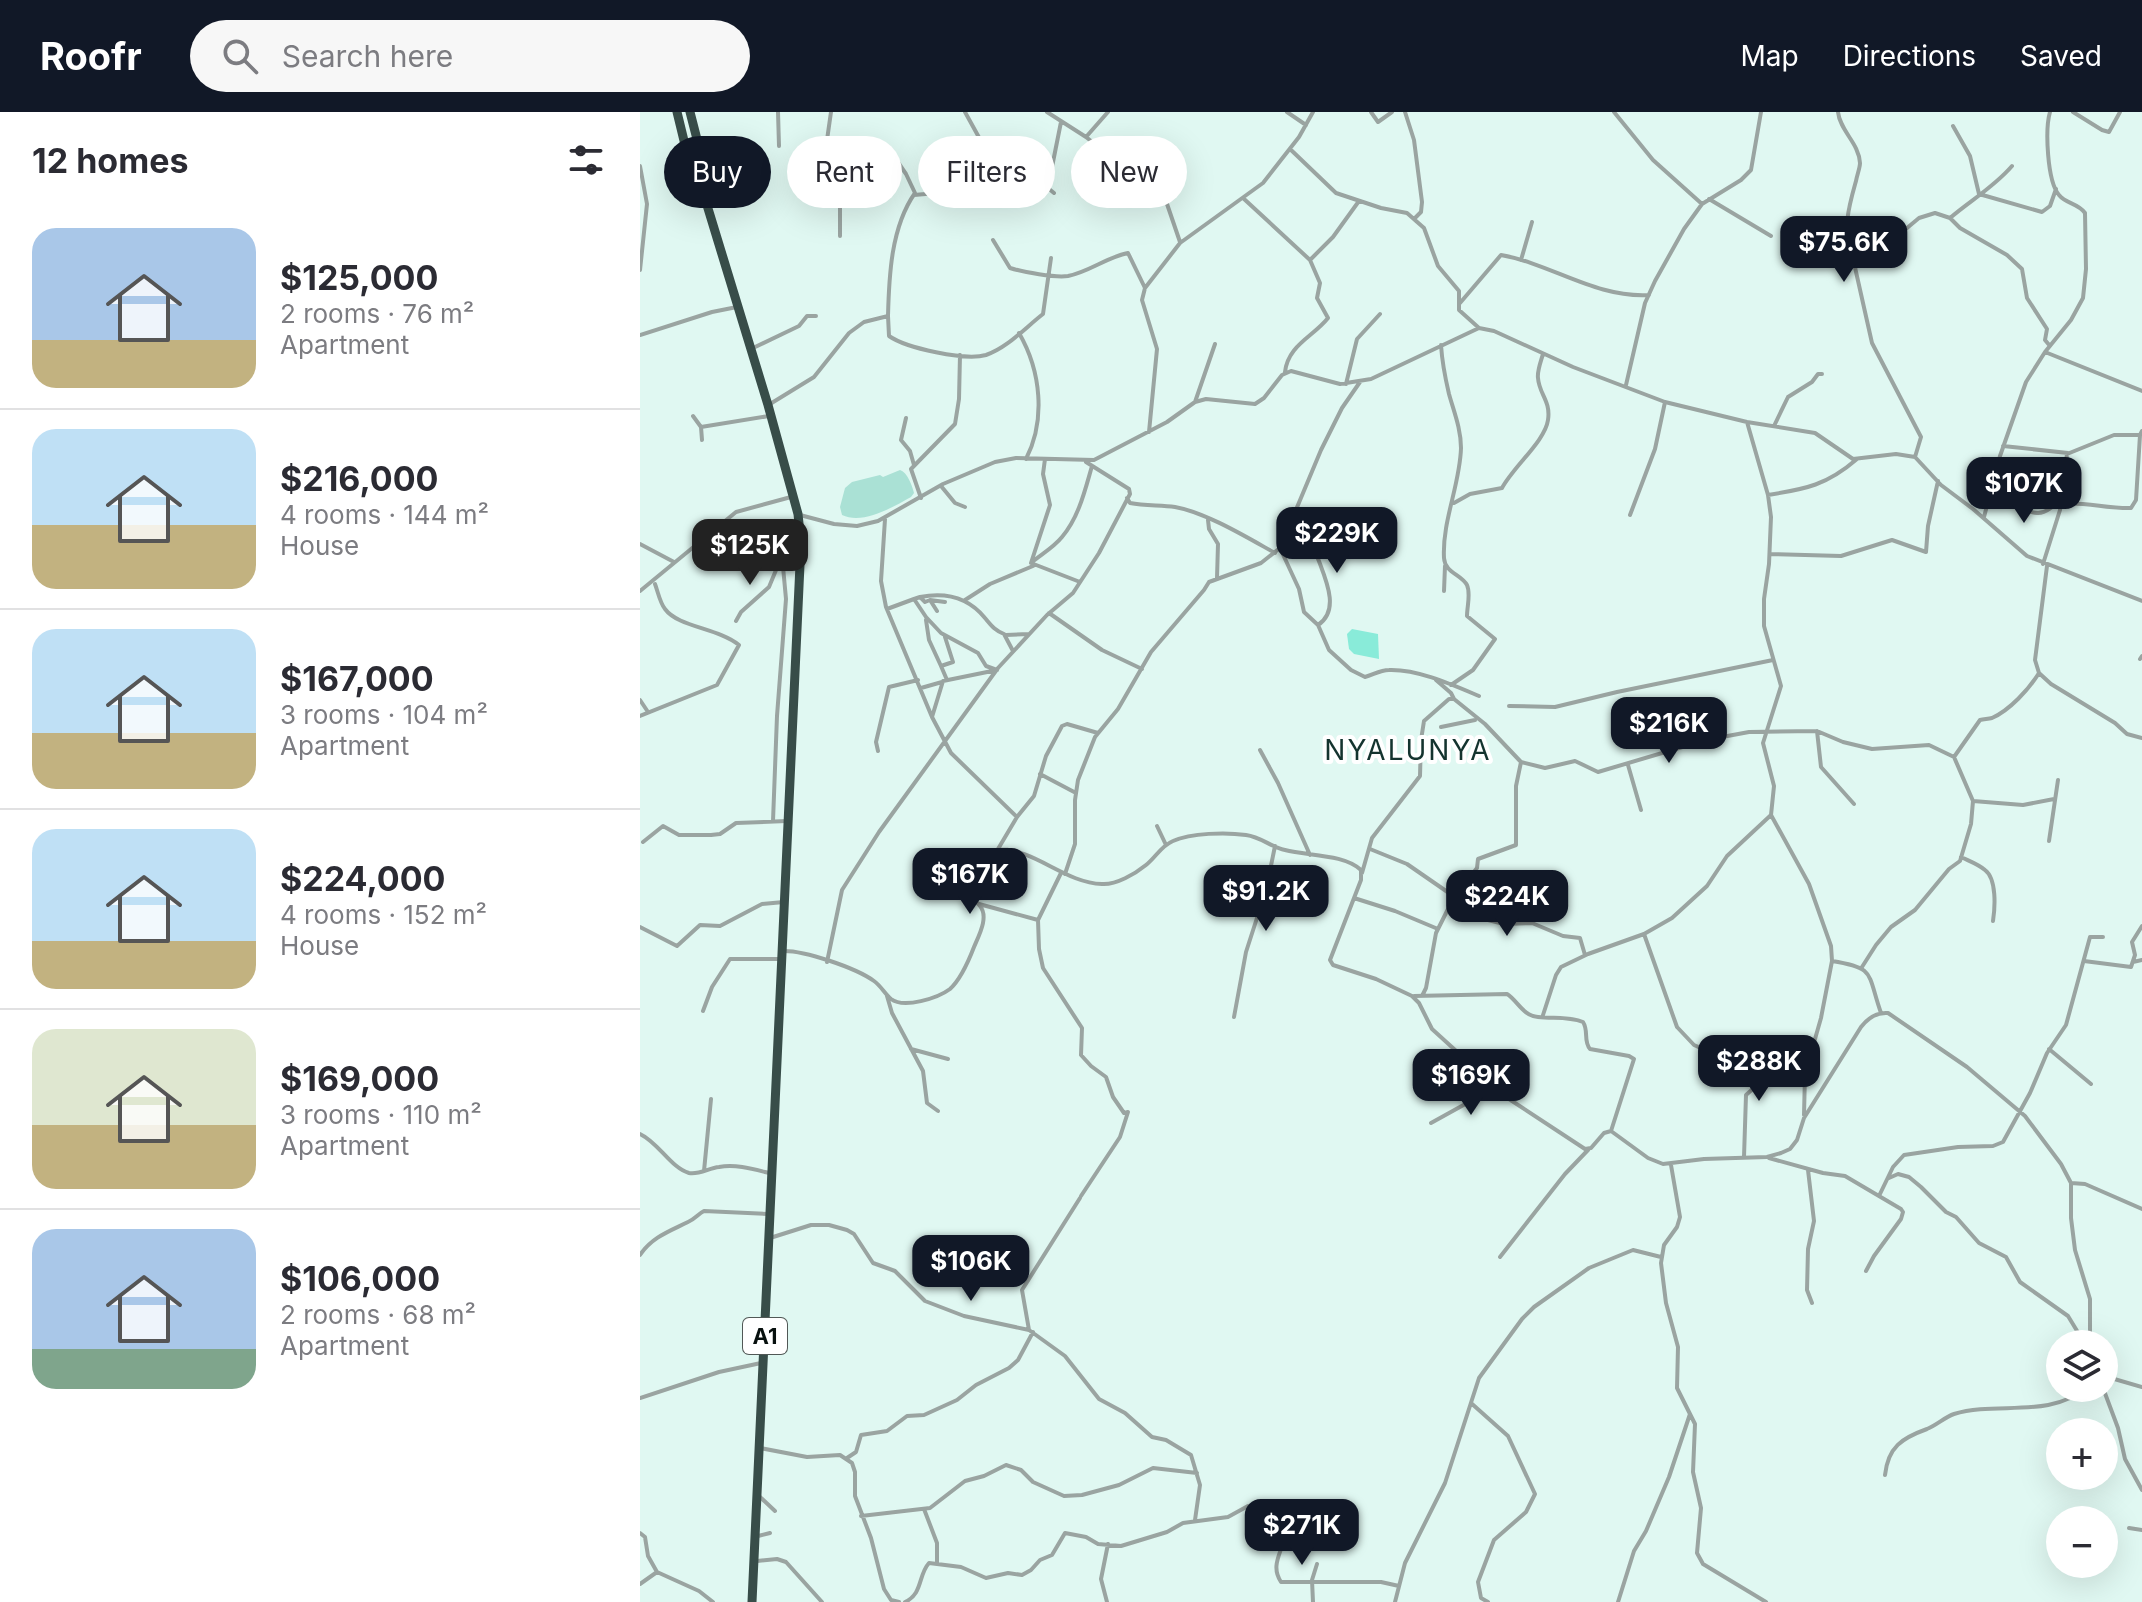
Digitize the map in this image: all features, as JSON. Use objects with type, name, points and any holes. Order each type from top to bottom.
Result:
[{"type":"highway","name":"A1","points":[[677,112],[682,136]]},
{"type":"highway","name":"A1","points":[[690,112],[697,136]]},
{"type":"highway","name":"A1","points":[[708,208],[799,517],[800,590],[752,1602]]},
{"type":"street","points":[[778,112],[779,146]]},
{"type":"street","points":[[831,112],[825,154],[828,160],[840,166],[840,236]]},
{"type":"street","points":[[965,112],[978,136]]},
{"type":"street","points":[[1047,112],[1084,136]]},
{"type":"street","points":[[1087,136],[1108,112]]},
{"type":"street","points":[[1287,112],[1306,125]]},
{"type":"street","points":[[1149,432],[1157,349],[1142,300],[1145,288],[1180,243],[1263,183],[1290,149],[1313,112]]},
{"type":"street","points":[[1371,112],[1378,122],[1392,112]]},
{"type":"street","points":[[1405,112],[1414,140],[1422,202],[1421,212],[1414,219]]},
{"type":"street","points":[[1614,112],[1653,160],[1702,204]]},
{"type":"street","points":[[1626,385],[1649,295],[1684,229],[1702,204],[1741,180],[1751,170],[1761,112]]},
{"type":"street","points":[[1838,112],[1860,160],[1845,232],[1879,359],[1921,437],[1915,457]]},
{"type":"street","points":[[1984,517],[2003,446],[2026,382],[2083,298],[2085,213],[2078,205],[2061,198],[2056,189],[2047,138],[2050,112]]},
{"type":"street","points":[[2073,112],[2109,132],[2120,112]]},
{"type":"street","points":[[1055,152],[1061,122]]},
{"type":"street","points":[[1953,126],[1970,156],[1979,194]]},
{"type":"street","points":[[1290,149],[1334,192],[1407,213],[1414,219],[1428,234],[1438,266],[1459,291],[1459,310],[1479,328],[1494,331],[1543,354],[1665,402],[1747,422],[1815,433],[1849,457],[1857,459],[1896,454],[1915,457],[2018,551],[2045,565],[2142,601]]},
{"type":"street","points":[[640,166],[647,204],[640,270]]},
{"type":"street","points":[[1950,218],[1979,194],[1992,188],[2012,166]]},
{"type":"street","points":[[902,168],[914,195],[900,225],[894,249],[888,316],[890,338],[931,351],[984,356],[1044,312],[1051,258]]},
{"type":"street","points":[[1979,194],[2042,212],[2050,206],[2056,189]]},
{"type":"street","points":[[914,195],[918,195]]},
{"type":"street","points":[[773,821],[786,600],[782,556],[784,529],[799,517],[857,526],[885,518],[941,486],[995,462],[1026,459],[1085,461],[1106,455],[1149,432],[1195,402],[1206,399],[1255,404],[1264,398],[1285,372],[1292,351],[1328,318],[1317,298],[1320,283],[1310,260],[1243,198]]},
{"type":"street","points":[[1709,199],[1771,236]]},
{"type":"street","points":[[1310,260],[1333,237],[1359,201]]},
{"type":"street","points":[[1168,208],[1180,243]]},
{"type":"street","points":[[1855,273],[1856,265],[1869,253],[1924,214],[1935,213],[1950,218],[1960,228],[2007,255],[2022,269],[2027,298],[2047,329],[2045,340],[2050,346]]},
{"type":"street","points":[[1521,260],[1532,222]]},
{"type":"street","points":[[993,240],[1010,268],[1049,275],[1066,276],[1128,253],[1145,288]]},
{"type":"street","points":[[1460,304],[1500,256],[1521,260],[1579,283],[1621,293],[1649,295]]},
{"type":"street","points":[[640,335],[738,307]]},
{"type":"street","points":[[1346,384],[1357,339],[1380,314]]},
{"type":"street","points":[[751,348],[799,326],[807,316],[816,316]]},
{"type":"street","points":[[701,427],[769,410],[814,377],[849,333],[864,322],[888,316]]},
{"type":"street","points":[[1285,372],[1298,372],[1331,382],[1360,382],[1479,328]]},
{"type":"street","points":[[1019,333],[1034,365],[1037,389],[1035,438],[1026,459]]},
{"type":"street","points":[[1195,402],[1215,344]]},
{"type":"street","points":[[1441,345],[1460,436],[1460,467],[1444,539],[1444,591]]},
{"type":"street","points":[[2045,352],[2142,391]]},
{"type":"street","points":[[1452,504],[1470,494],[1502,488],[1511,471],[1543,436],[1549,404],[1538,380],[1543,354]]},
{"type":"street","points":[[914,465],[927,456],[955,424],[960,355]]},
{"type":"street","points":[[1774,426],[1788,397],[1822,374]]},
{"type":"street","points":[[760,1448],[807,1457],[833,1455],[847,1458],[856,1452],[861,1435],[887,1431],[907,1416],[924,1415],[948,1405],[1018,1360],[1031,1331],[1022,1290],[1120,1137],[1128,1112],[1124,1113],[1113,1097],[1106,1077],[1081,1055],[1082,1028],[1043,968],[1039,949],[1038,920],[1075,844],[1078,780],[1098,733],[1118,709],[1151,652],[1209,582],[1261,563],[1280,548],[1328,436],[1360,382]]},
{"type":"street","points":[[1630,515],[1655,449],[1665,402]]},
{"type":"street","points":[[693,416],[701,427],[702,440]]},
{"type":"street","points":[[906,418],[901,440],[910,451],[914,465],[912,472],[921,498]]},
{"type":"street","points":[[1747,422],[1768,495],[1771,517],[1764,618],[1765,632],[1781,686],[1763,743],[1774,788],[1771,815],[1813,893],[1831,946],[1832,961],[1821,1018],[1805,1074],[1804,1118]]},
{"type":"street","points":[[1991,493],[2001,495],[2027,512],[2038,514],[2061,504],[2134,507],[2141,433],[2114,435],[2068,453],[2003,446]]},
{"type":"street","points":[[2068,453],[2061,504],[2045,565],[2035,660],[2039,673],[2055,686],[2115,723],[2127,734],[2142,738]]},
{"type":"street","points":[[1032,564],[1050,505],[1043,474],[1045,459]]},
{"type":"street","points":[[1768,495],[1820,484],[1857,459]]},
{"type":"street","points":[[827,962],[842,890],[879,832],[997,670],[1049,613],[1073,593],[1099,553],[1130,494],[1127,486],[1085,461]]},
{"type":"street","points":[[965,600],[1032,564],[1062,538],[1083,500],[1092,466]]},
{"type":"street","points":[[1770,554],[1841,556],[1892,540],[1926,552],[1938,481]]},
{"type":"street","points":[[941,486],[955,503],[965,507]]},
{"type":"street","points":[[640,591],[736,512],[794,496]]},
{"type":"street","points":[[1127,498],[1130,503],[1177,507],[1275,553]]},
{"type":"street","points":[[885,518],[881,581],[887,609],[932,717],[945,743],[966,770],[1017,817]]},
{"type":"street","points":[[1208,520],[1209,529],[1218,544],[1217,578]]},
{"type":"street","points":[[1293,520],[1301,551],[1317,556],[1330,598],[1331,610],[1327,619],[1318,625]]},
{"type":"street","points":[[640,544],[674,562]]},
{"type":"street","points":[[1280,548],[1299,589],[1304,612],[1318,625],[1335,658],[1365,677],[1392,670],[1436,680],[1479,696]]},
{"type":"street","points":[[736,621],[741,612],[769,587],[782,556]]},
{"type":"street","points":[[1032,564],[1080,582]]},
{"type":"street","points":[[1446,564],[1466,583],[1467,616],[1495,639],[1468,675],[1451,685]]},
{"type":"street","points":[[640,716],[717,685],[739,645],[709,629],[678,621],[665,609],[655,584]]},
{"type":"street","points":[[887,609],[917,598],[940,595],[965,600],[995,631],[1004,634],[1030,633]]},
{"type":"street","points":[[917,598],[925,602],[945,602]]},
{"type":"street","points":[[917,598],[926,617],[946,638],[953,662],[941,666]]},
{"type":"street","points":[[930,600],[937,611]]},
{"type":"street","points":[[1049,613],[1102,650],[1142,669]]},
{"type":"street","points":[[926,617],[929,640],[945,681],[932,717]]},
{"type":"street","points":[[941,633],[978,653],[986,666],[997,670]]},
{"type":"street","points":[[1004,634],[1013,652]]},
{"type":"street","points":[[1509,706],[1555,707],[1773,660]]},
{"type":"street","points":[[921,688],[997,670]]},
{"type":"street","points":[[1954,757],[1980,720],[1993,718],[2007,708],[2027,692],[2039,673]]},
{"type":"street","points":[[878,751],[876,742],[889,687],[918,680]]},
{"type":"street","points":[[1436,680],[1521,762],[1545,768],[1575,761],[1598,772],[1706,740],[1767,731],[1817,731],[1872,749],[1929,745],[1954,757],[1973,801],[1971,824],[1961,857],[1915,910],[1891,927],[1862,967]]},
{"type":"street","points":[[1454,699],[1449,699],[1424,721],[1420,776],[1372,838],[1330,963],[1412,996],[1432,1029],[1521,1109],[1588,1150]]},
{"type":"street","points":[[640,700],[648,712]]},
{"type":"street","points":[[1441,727],[1477,720]]},
{"type":"street","points":[[703,1011],[712,987],[730,959],[794,951],[872,979],[891,999],[900,1002],[925,999],[950,988],[971,956],[984,912],[968,893],[968,884],[998,849],[1034,796],[1046,756],[1062,726],[1067,724],[1098,733]]},
{"type":"street","points":[[1817,731],[1821,767],[1854,804]]},
{"type":"street","points":[[1260,750],[1310,855]]},
{"type":"street","points":[[1422,996],[1438,929],[1455,896],[1477,868],[1478,859],[1516,845],[1516,786],[1521,762]]},
{"type":"street","points":[[1628,765],[1641,810]]},
{"type":"street","points":[[1040,774],[1076,793]]},
{"type":"street","points":[[2049,841],[2058,780]]},
{"type":"street","points":[[1973,801],[2023,805],[2054,799]]},
{"type":"street","points":[[1543,1016],[1558,971],[1585,955],[1644,934],[1679,913],[1707,886],[1727,856],[1771,815]]},
{"type":"street","points":[[643,842],[663,826],[679,835],[711,835],[720,834],[736,823],[789,821]]},
{"type":"street","points":[[1157,826],[1166,845]]},
{"type":"street","points":[[998,849],[1095,884],[1115,882],[1144,866],[1166,845],[1190,836],[1238,834],[1356,865],[1362,873]]},
{"type":"street","points":[[1234,1017],[1246,952],[1266,890],[1275,846]]},
{"type":"street","points":[[1370,849],[1400,860],[1488,920],[1504,924],[1532,923],[1563,936],[1580,938],[1585,955]]},
{"type":"street","points":[[1961,857],[1985,869],[1990,875],[1995,908],[1993,921]]},
{"type":"street","points":[[1354,898],[1438,929]]},
{"type":"street","points":[[640,927],[677,946],[703,924],[720,926],[762,904],[784,902]]},
{"type":"street","points":[[978,904],[1038,920]]},
{"type":"street","points":[[2133,962],[2135,951],[2132,942],[2142,926]]},
{"type":"street","points":[[1644,934],[1677,1027],[1694,1045],[1723,1058],[1756,1086],[1784,1084],[1805,1074]]},
{"type":"street","points":[[1879,1196],[1898,1159],[1912,1153],[2000,1144],[2030,1093],[2049,1049],[2066,1025],[2090,937],[2103,937]]},
{"type":"street","points":[[2084,961],[2126,968],[2142,960]]},
{"type":"street","points":[[1832,961],[1866,970],[1881,1013]]},
{"type":"street","points":[[885,990],[892,1013],[923,1071],[927,1103],[938,1111]]},
{"type":"street","points":[[1412,996],[1507,994],[1522,1010],[1534,1017],[1581,1021],[1586,1027],[1586,1043],[1590,1049],[1633,1058],[1611,1131]]},
{"type":"street","points":[[1767,1157],[1790,1149],[1797,1140],[1804,1118],[1866,1020],[1881,1013],[1899,1019],[1910,1030],[1967,1067],[2019,1111],[2061,1164],[2071,1183],[2071,1218],[2077,1258],[2090,1299],[2089,1330]]},
{"type":"street","points":[[911,1049],[948,1059]]},
{"type":"street","points":[[2049,1049],[2091,1084]]},
{"type":"street","points":[[1744,1157],[1745,1100],[1756,1086]]},
{"type":"street","points":[[1431,1123],[1496,1087]]},
{"type":"street","points":[[704,1171],[711,1099]]},
{"type":"street","points":[[1500,1257],[1565,1174],[1604,1133],[1611,1131]]},
{"type":"street","points":[[1611,1131],[1648,1158],[1671,1165],[1704,1159],[1767,1157],[1808,1170],[1845,1176],[1901,1209],[1903,1214],[1866,1271]]},
{"type":"street","points":[[640,1134],[658,1145],[682,1170],[693,1173],[734,1166],[772,1173]]},
{"type":"street","points":[[1671,1165],[1680,1217],[1664,1245],[1661,1257],[1663,1287],[1678,1347],[1677,1388],[1695,1424],[1693,1472],[1701,1508],[1697,1553],[1712,1571],[1766,1602]]},
{"type":"street","points":[[1808,1170],[1814,1221],[1807,1263],[1807,1290],[1812,1303]]},
{"type":"street","points":[[1886,1180],[1898,1174],[1904,1175],[1921,1187],[1946,1212],[1956,1217],[1975,1240],[2008,1259],[2017,1278],[2062,1309],[2078,1330]]},
{"type":"street","points":[[2071,1183],[2085,1184],[2142,1209]]},
{"type":"street","points":[[640,1255],[663,1234],[690,1222],[704,1211],[770,1215]]},
{"type":"street","points":[[769,1239],[811,1225],[841,1226],[854,1234],[873,1263],[891,1268],[925,1301],[964,1316],[1031,1331],[1046,1340],[1099,1399],[1125,1413],[1152,1437],[1166,1440],[1191,1455],[1200,1492],[1195,1520]]},
{"type":"street","points":[[1395,1602],[1411,1549],[1445,1483],[1484,1370],[1534,1307],[1584,1270],[1630,1251],[1661,1257]]},
{"type":"street","points":[[640,1398],[719,1372],[763,1362]]},
{"type":"street","points":[[2118,1380],[2142,1387]]},
{"type":"street","points":[[1885,1475],[1886,1459],[1901,1439],[1934,1426],[1952,1414],[2050,1406],[2062,1402]]},
{"type":"street","points":[[2108,1402],[2125,1459],[2142,1490]]},
{"type":"street","points":[[1471,1403],[1508,1436],[1535,1494],[1526,1512],[1494,1540],[1478,1582],[1481,1598],[1488,1602]]},
{"type":"street","points":[[1618,1602],[1634,1551],[1669,1477],[1690,1413]]},
{"type":"street","points":[[847,1458],[855,1472],[855,1496],[871,1538],[886,1596],[902,1602],[916,1594],[926,1566],[937,1563],[961,1567],[986,1578],[1008,1573],[1022,1575],[1040,1560],[1052,1555],[1065,1533],[1121,1546],[1195,1520],[1228,1517],[1248,1506],[1284,1523],[1284,1546],[1275,1562],[1281,1582],[1381,1582],[1399,1586]]},
{"type":"street","points":[[861,1516],[924,1509],[965,1481],[1006,1465],[1021,1470],[1033,1482],[1057,1495],[1073,1496],[1119,1485],[1153,1468],[1197,1473]]},
{"type":"street","points":[[757,1495],[775,1511]]},
{"type":"street","points":[[924,1509],[937,1543],[937,1563]]},
{"type":"street","points":[[2129,1528],[2142,1530]]},
{"type":"street","points":[[640,1533],[645,1537],[648,1556],[657,1572],[699,1591],[713,1602]]},
{"type":"street","points":[[755,1537],[770,1533]]},
{"type":"street","points":[[1107,1602],[1101,1579],[1108,1544]]},
{"type":"street","points":[[754,1562],[772,1559],[786,1562],[822,1602]]},
{"type":"street","points":[[1313,1602],[1312,1580],[1317,1564]]},
{"type":"street","points":[[640,1584],[657,1572]]},
{"type":"shaded area","points":[[900,470],[911,483],[914,493],[911,497],[868,516],[850,518],[842,515],[840,507],[845,488],[852,482],[880,475],[883,477]]},
{"type":"shaded area","points":[[1352,629],[1378,634],[1379,659],[1354,654],[1349,649],[1347,634]]},
{"type":"district","name":"NYALUNYA","points":[[1408,750]]}]
